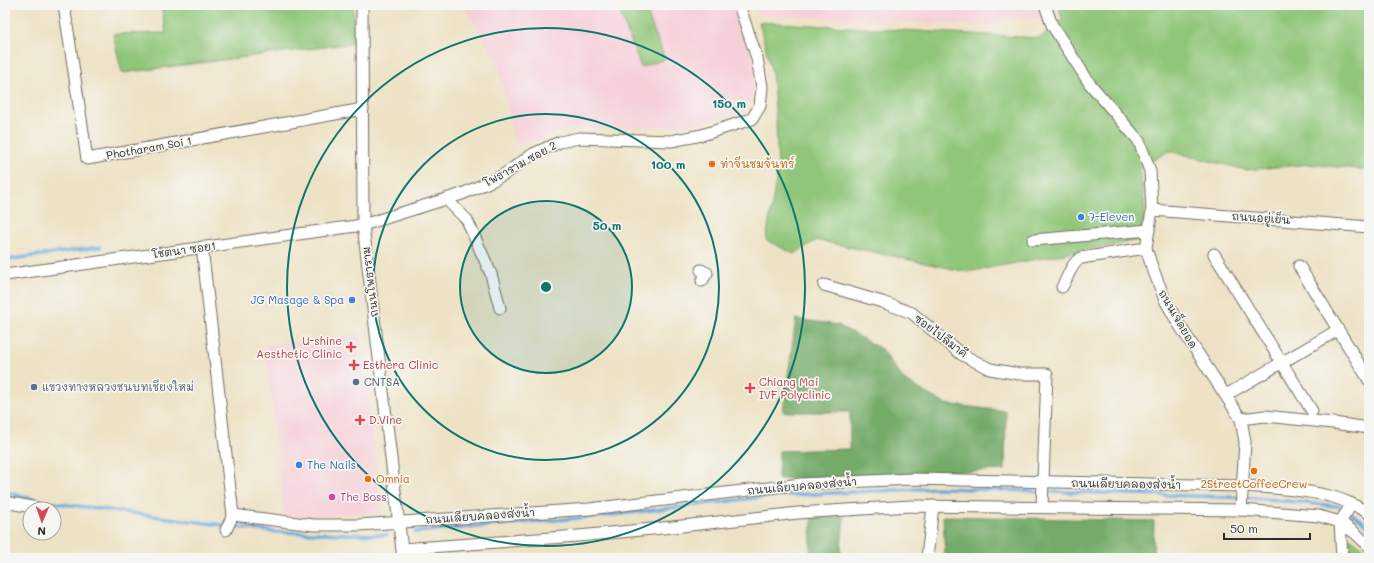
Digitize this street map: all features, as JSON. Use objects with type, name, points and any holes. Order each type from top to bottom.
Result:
[{"type":"street","name":"Photharam Soi 1","points":[[64,5],[87,159],[363,109]]},
{"type":"street","name":"ถนนโพธาราม","points":[[362,5],[363,225],[402,553]]},
{"type":"street","name":"โพธาราม ซอย 2","points":[[363,225],[462,194],[503,175],[533,154],[560,142],[579,138],[671,141],[702,135],[752,119],[760,106],[762,87],[757,58],[739,5]]},
{"type":"street","name":"ถนนเจ็ดยอด","points":[[1045,5],[1052,25],[1090,84],[1139,142],[1150,171],[1152,210],[1146,248],[1165,300],[1178,323],[1241,419],[1246,442],[1241,510]]},
{"type":"street","points":[[446,199],[467,220],[491,274],[500,308]]},
{"type":"street","name":"ถนนอยู่เย็น","points":[[1152,210],[1369,227]]},
{"type":"street","name":"โชตนา ซอย1","points":[[5,275],[363,225]]},
{"type":"street","points":[[1033,240],[1149,230]]},
{"type":"street","points":[[202,247],[233,515],[226,530]]},
{"type":"street","points":[[1062,287],[1076,260],[1146,248]]},
{"type":"street","points":[[1214,254],[1312,411]]},
{"type":"street","points":[[1299,266],[1369,380]]},
{"type":"street","name":"ซอยไปลีมาคี","points":[[824,285],[882,302],[912,314],[961,354],[990,369],[1019,374],[1047,374],[1042,482]]},
{"type":"street","points":[[1226,396],[1338,330]]},
{"type":"street","points":[[1241,419],[1265,416],[1369,428]]},
{"type":"street","name":"ถนนเลียบคลองส่งน้ำ","points":[[233,515],[314,525],[359,525],[588,508],[801,484],[913,478],[1242,486],[1296,490],[1329,496],[1352,504],[1369,513]]},
{"type":"street","points":[[1042,482],[1042,507]]},
{"type":"street","points":[[5,502],[22,505]]},
{"type":"street","points":[[1342,558],[1340,522],[1352,504]]},
{"type":"street","points":[[402,553],[798,513],[910,506],[1241,510],[1319,516],[1340,522],[1369,546]]},
{"type":"street","points":[[927,558],[933,506]]},
{"type":"shaded area","points":[[463,5],[736,5],[755,66],[752,96],[744,113],[681,126],[565,130],[538,140],[515,145],[497,61]]},
{"type":"shaded area","points":[[753,5],[1036,5],[1040,18],[1002,17],[992,26],[757,15]]},
{"type":"shaded area","points":[[360,334],[382,513],[284,517],[265,345]]},
{"type":"green space","points":[[161,5],[353,5],[355,43],[122,73],[113,34],[166,33]]},
{"type":"green space","points":[[617,5],[644,5],[665,59],[641,67]]},
{"type":"green space","points":[[1059,5],[1369,5],[1369,170],[1309,164],[1247,170],[1169,151],[1140,168],[1145,209],[1140,240],[967,272],[817,240],[794,254],[766,240],[778,168],[772,72],[759,22],[1040,38],[1062,20]]},
{"type":"green space","points":[[796,319],[838,325],[881,349],[904,380],[945,404],[1006,411],[1005,470],[778,479],[779,451],[850,449],[850,412],[783,412]]},
{"type":"green space","points":[[943,516],[1154,521],[1153,558],[945,558]]},
{"type":"green space","points":[[812,517],[844,517],[840,558],[810,558]]},
{"type":"green space","points":[[1350,538],[1369,552],[1369,558],[1350,558]]},
{"type":"waterway","points":[[5,260],[100,247]]},
{"type":"waterway","points":[[415,532],[603,516],[772,496],[938,488],[1255,498],[1338,506],[1369,526]]},
{"type":"waterway","points":[[5,492],[40,501],[275,532],[387,535]]},
{"type":"place","name":"ท่าจีนชมจันทร์","points":[[712,164]]},
{"type":"place","name":"7-Eleven","points":[[1081,217]]},
{"type":"place","name":"JG Masage & Spa","points":[[352,300]]},
{"type":"place","name":"U-shine Aesthetic Clinic","points":[[351,347]]},
{"type":"place","name":"Esthera Clinic","points":[[354,365]]},
{"type":"place","name":"CNTSA","points":[[356,382]]},
{"type":"place","name":"แขวงทางหลวงชนบทเชียงใหม่","points":[[34,387]]},
{"type":"place","name":"Chiang Mai IVF Polyclinic","points":[[750,388]]},
{"type":"place","name":"D.Vine","points":[[360,420]]},
{"type":"place","name":"The Nails","points":[[299,465]]},
{"type":"place","name":"2StreetCoffeeCrew","points":[[1254,471]]},
{"type":"place","name":"Omnia","points":[[368,479]]},
{"type":"place","name":"The Boss","points":[[332,497]]}]
